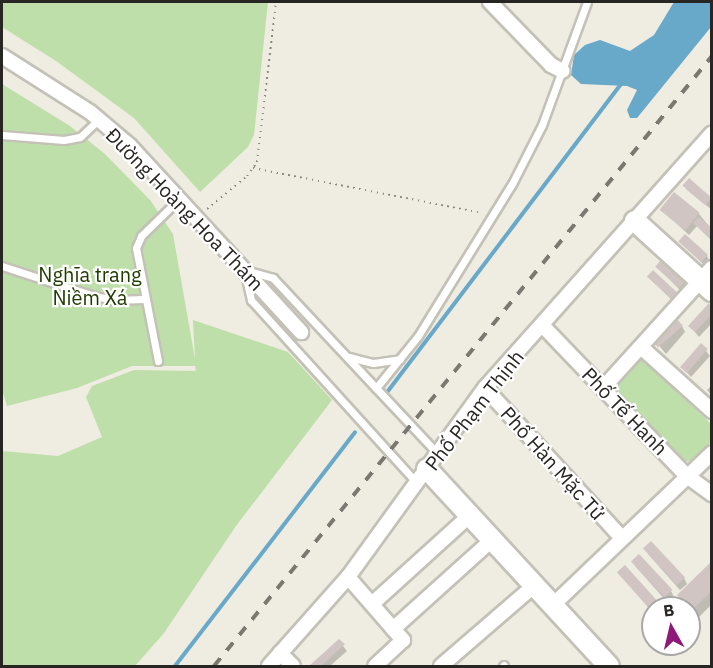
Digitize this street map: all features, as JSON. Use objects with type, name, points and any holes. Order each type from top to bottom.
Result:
[{"type":"street","points":[[490,2],[542,57],[563,71]]},
{"type":"street","name":"Đường Hoàng Hoa Thám","points":[[2,56],[99,119],[130,146],[301,332]]},
{"type":"street","name":"Phố Phạm Thịnh","points":[[269,666],[348,577],[485,388],[711,133]]},
{"type":"street","points":[[603,388],[708,280],[635,221]]},
{"type":"street","name":"Phố Tế Hanh","points":[[542,325],[687,476],[711,494]]},
{"type":"street","points":[[641,347],[711,411]]},
{"type":"street","name":"Phố Hàn Mặc Tử","points":[[485,388],[622,538]]},
{"type":"street","points":[[554,605],[711,453]]},
{"type":"street","points":[[427,469],[609,666]]},
{"type":"street","points":[[372,604],[470,515]]},
{"type":"street","points":[[393,628],[493,539]]},
{"type":"street","points":[[348,577],[403,640],[382,664]]},
{"type":"street","points":[[441,666],[535,585]]},
{"type":"street","points":[[280,653],[293,666]]},
{"type":"lane","points":[[376,388],[400,359],[493,216],[542,125],[587,2]]},
{"type":"lane","points":[[2,135],[64,140],[80,137],[99,119]]},
{"type":"lane","points":[[158,361],[144,299],[136,248],[141,236],[179,198]]},
{"type":"lane","points":[[2,266],[91,295],[113,300],[144,299]]},
{"type":"lane","points":[[244,269],[273,278],[376,388],[427,469],[251,300],[244,269]]},
{"type":"lane","points":[[346,356],[373,363],[400,359]]},
{"type":"path","points":[[197,218],[257,162],[276,2]]},
{"type":"path","points":[[253,168],[493,216]]},
{"type":"green space","points":[[2,2],[268,2],[254,135],[248,147],[200,192],[134,118],[56,61],[2,27]]},
{"type":"green space","name":"Nghĩa trang Niềm Xá","points":[[2,84],[70,126],[105,154],[150,200],[173,234],[195,359],[193,320],[288,352],[332,400],[236,526],[164,633],[135,666],[2,666],[2,451],[58,456],[102,437],[86,397],[92,386],[134,370],[196,371],[195,366],[132,366],[77,388],[7,406],[2,390]]},
{"type":"green space","points":[[640,357],[711,424],[711,442],[690,461],[682,462],[611,389]]},
{"type":"water","points":[[674,2],[711,2],[711,27],[637,118],[630,118],[627,110],[637,90],[627,86],[581,84],[571,75],[574,55],[585,45],[600,40],[630,51],[654,35]]},
{"type":"building","points":[[689,178],[712,198],[705,205],[682,186]]},
{"type":"building","points":[[674,192],[700,213],[685,231],[660,210]]},
{"type":"building","points":[[699,217],[712,228],[712,240],[693,223]]},
{"type":"building","points":[[685,234],[708,255],[701,262],[678,241]]},
{"type":"building","points":[[661,260],[685,281],[679,288],[655,267]]},
{"type":"building","points":[[653,270],[677,293],[671,299],[647,277]]},
{"type":"building","points":[[709,303],[712,314],[695,332],[688,326]]},
{"type":"building","points":[[677,319],[683,326],[658,347],[652,341]]},
{"type":"building","points":[[701,343],[708,349],[687,373],[680,367]]},
{"type":"building","points":[[651,541],[685,578],[677,585],[643,549]]},
{"type":"building","points":[[639,554],[672,590],[663,596],[631,562]]},
{"type":"building","points":[[712,561],[712,591],[701,601],[701,596],[677,595]]},
{"type":"building","points":[[625,565],[653,596],[641,596],[641,599],[617,572]]},
{"type":"building","points":[[339,639],[345,644],[321,666],[309,666]]},
{"type":"waterway","points":[[388,391],[622,83]]},
{"type":"waterway","points":[[175,666],[355,432]]},
{"type":"railway","points":[[214,666],[712,56]]}]
